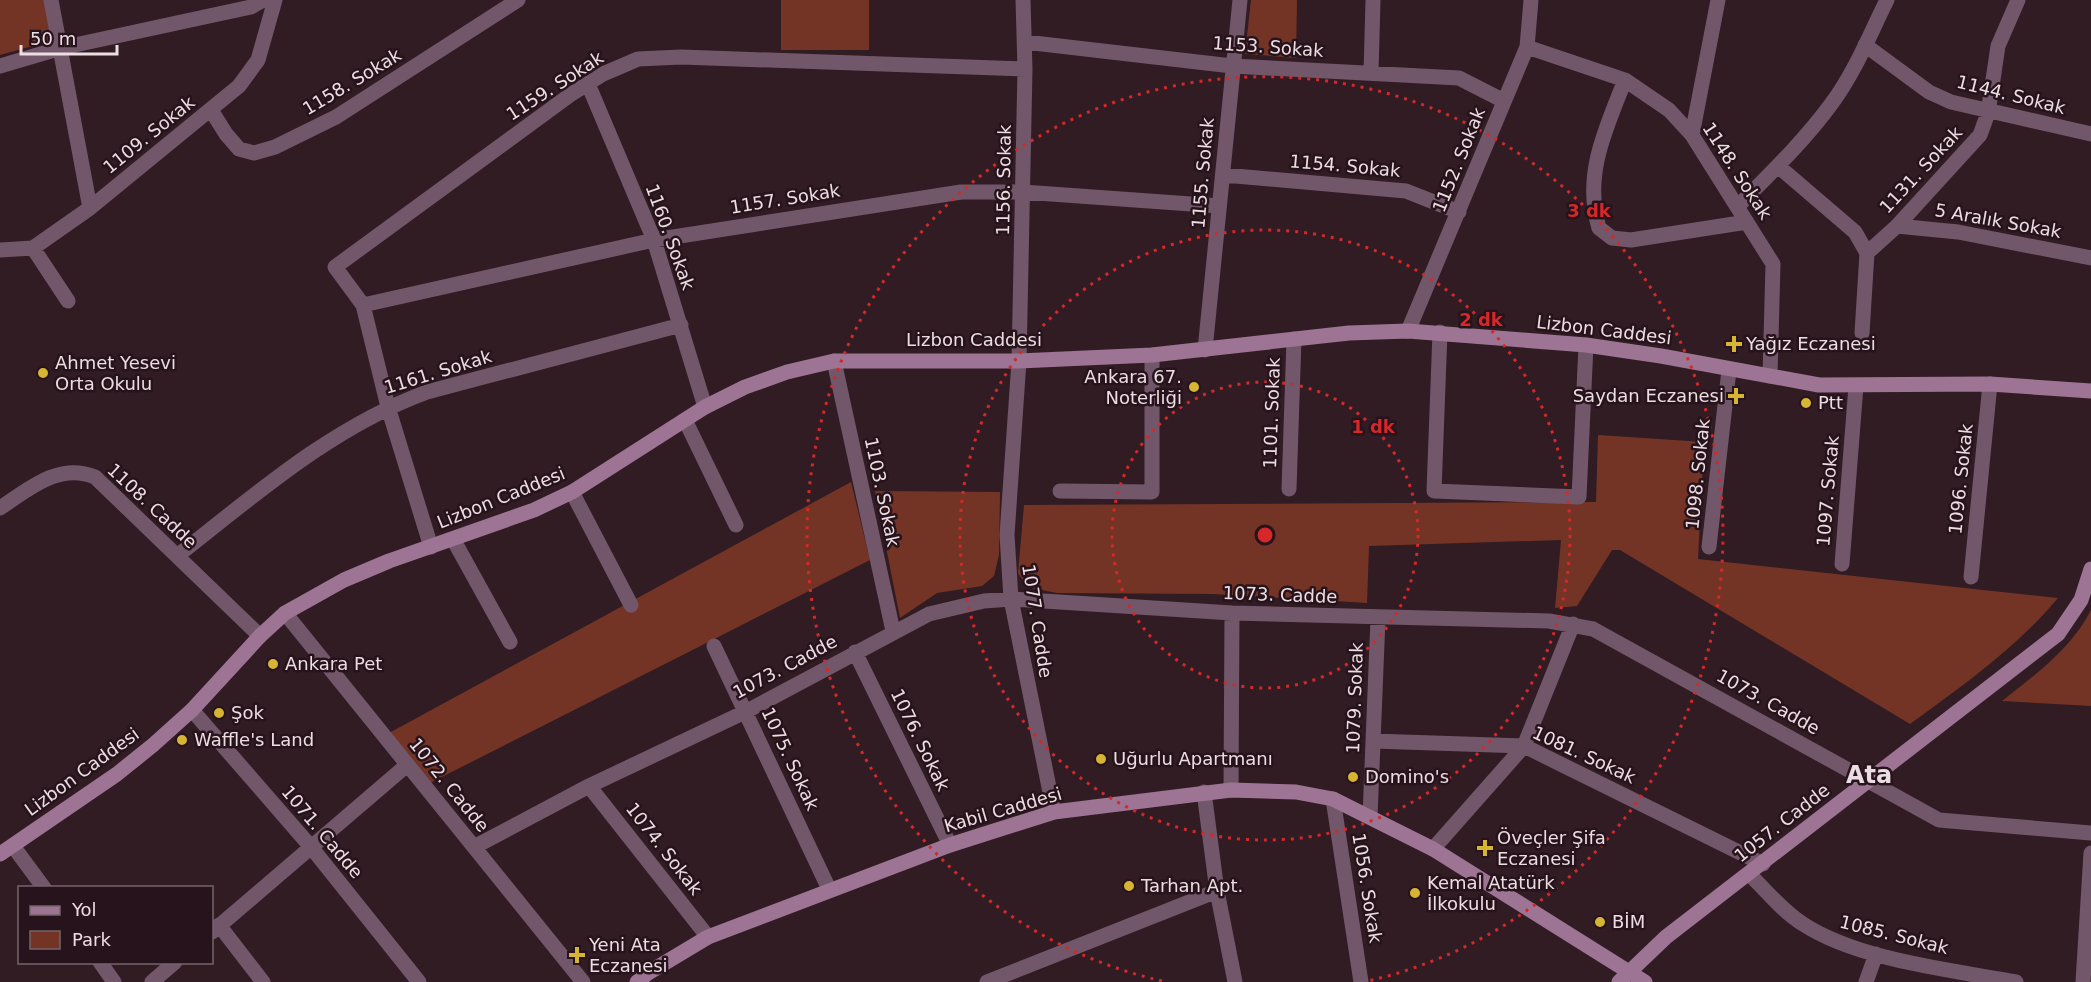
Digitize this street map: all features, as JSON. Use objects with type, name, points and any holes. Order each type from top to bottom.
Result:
[{"type":"main road","name":"Lizbon Caddesi","points":[[6,850],[117,774],[192,710],[260,636],[285,613],[344,580],[534,510],[572,492],[705,407],[745,387],[787,372],[834,361],[1019,361],[1152,355],[1349,333],[1408,331],[1586,345],[1661,356],[1819,385],[1990,384],[2091,391]]},
{"type":"main road","name":"1057. Cadde","points":[[1623,977],[1666,937],[2058,634],[2081,600],[2091,570]]},
{"type":"main road","name":"Kabil Caddesi","points":[[637,982],[708,937],[950,845],[1054,812],[1231,790],[1296,792],[1333,799],[1433,849],[1623,977],[1645,982]]},
{"type":"street","points":[[51,0],[90,208]]},
{"type":"street","points":[[0,66],[61,48],[251,7],[262,0]]},
{"type":"street","name":"1109. Sokak","points":[[33,248],[90,208],[239,86],[258,60],[275,0]]},
{"type":"street","name":"1156. Sokak","points":[[1019,361],[1025,69],[1023,0]]},
{"type":"street","name":"1155. Sokak","points":[[1205,350],[1240,0]]},
{"type":"street","points":[[1371,73],[1373,0]]},
{"type":"street","name":"1152. Sokak","points":[[1408,331],[1527,47],[1530,0]]},
{"type":"street","points":[[1692,135],[1718,0]]},
{"type":"street","points":[[1738,206],[1778,166],[1833,102],[1887,0]]},
{"type":"street","name":"1131. Sokak","points":[[1866,253],[1897,226],[1980,135],[1988,113],[1998,46],[2018,0]]},
{"type":"street","name":"1158. Sokak","points":[[212,110],[226,134],[239,149],[254,153],[275,147],[336,117],[512,2]]},
{"type":"street","name":"1153. Sokak","points":[[1025,42],[1232,66],[1459,78],[1504,101]]},
{"type":"street","name":"1144. Sokak","points":[[1865,45],[1929,92],[1951,102],[1988,113],[2091,134]]},
{"type":"street","name":"1148. Sokak","points":[[1527,47],[1625,80],[1670,110],[1692,135],[1773,264],[1770,376]]},
{"type":"street","name":"1159. Sokak","points":[[431,547],[388,406],[363,305],[335,267],[588,84],[603,74],[638,59],[681,57],[1025,69]]},
{"type":"street","points":[[1625,80],[1601,141],[1595,164],[1592,192],[1599,228],[1612,238],[1631,240],[1747,222]]},
{"type":"street","name":"1160. Sokak","points":[[588,84],[654,240],[705,407]]},
{"type":"street","points":[[1778,166],[1855,232],[1866,253],[1862,333]]},
{"type":"street","name":"1154. Sokak","points":[[1224,175],[1406,191],[1458,212]]},
{"type":"street","name":"1157. Sokak","points":[[363,305],[654,240],[961,192],[1023,192],[1219,207]]},
{"type":"street","name":"5 Aralık Sokak","points":[[1897,226],[1958,232],[2091,258]]},
{"type":"street","points":[[0,250],[33,248],[68,301]]},
{"type":"street","name":"1161. Sokak","points":[[177,556],[316,448],[388,406],[427,392],[681,325]]},
{"type":"street","points":[[1440,333],[1434,491],[1579,497],[1586,345]]},
{"type":"street","name":"1101. Sokak","points":[[1289,489],[1294,339]]},
{"type":"street","points":[[1060,491],[1152,492],[1152,355]]},
{"type":"street","name":"1103. Sokak","points":[[834,361],[893,631]]},
{"type":"street","name":"1077. Cadde","points":[[1019,361],[1007,535],[1011,599],[1054,812]]},
{"type":"street","name":"1098. Sokak","points":[[1709,547],[1729,370]]},
{"type":"street","name":"1096. Sokak","points":[[1971,577],[1990,384]]},
{"type":"street","name":"1097. Sokak","points":[[1842,564],[1856,386]]},
{"type":"street","points":[[685,420],[736,525]]},
{"type":"street","name":"1108. Cadde","points":[[0,508],[54,475],[70,471],[83,472],[95,477],[260,636]]},
{"type":"street","points":[[572,492],[631,605]]},
{"type":"street","points":[[453,540],[510,642]]},
{"type":"street","name":"1073. Cadde","points":[[474,847],[590,786],[747,711],[893,631],[929,614],[954,606],[1011,599],[1232,613],[1573,624],[1593,629],[1869,779],[1939,820],[2091,833]]},
{"type":"street","name":"1072. Cadde","points":[[285,613],[583,982]]},
{"type":"street","points":[[1231,790],[1232,613]]},
{"type":"street","name":"1079. Sokak","points":[[1370,817],[1378,618]]},
{"type":"street","points":[[1433,849],[1524,746],[1573,624]]},
{"type":"street","name":"1075. Sokak","points":[[714,646],[747,711],[829,890]]},
{"type":"street","name":"1076. Sokak","points":[[855,652],[950,845]]},
{"type":"street","name":"1071. Cadde","points":[[192,710],[311,847],[418,982]]},
{"type":"street","name":"1081. Sokak","points":[[1373,741],[1524,746],[1762,864]]},
{"type":"street","points":[[263,982],[215,928],[407,765]]},
{"type":"street","name":"1074. Sokak","points":[[590,786],[708,937]]},
{"type":"street","points":[[1204,792],[1217,891],[1235,982]]},
{"type":"street","name":"1056. Sokak","points":[[1333,799],[1361,982]]},
{"type":"street","points":[[6,850],[42,886]]},
{"type":"street","points":[[2083,982],[2091,853]]},
{"type":"street","name":"1085. Sokak","points":[[1749,874],[1800,923],[1827,939],[1967,977],[2016,982]]},
{"type":"street","points":[[987,982],[1217,891]]},
{"type":"street","points":[[1866,982],[1876,954]]},
{"type":"street","points":[[101,964],[114,982]]},
{"type":"street","points":[[152,982],[174,964]]},
{"type":"green space","points":[[0,0],[47,0],[54,40],[0,55]]},
{"type":"green space","points":[[781,0],[869,0],[869,50],[781,50]]},
{"type":"green space","points":[[1251,0],[1297,0],[1296,58],[1245,54]]},
{"type":"green space","points":[[1598,435],[1704,442],[1698,559],[2058,598],[2006,650],[1910,724],[1620,550],[1612,550],[1577,606],[1555,608],[1561,540],[1369,546],[1367,603],[1213,594],[1057,593],[1027,587],[1018,573],[1024,505],[1596,502]]},
{"type":"green space","points":[[851,482],[870,560],[428,784],[389,733]]},
{"type":"green space","points":[[875,491],[1000,492],[999,555],[994,576],[982,586],[937,593],[900,618]]},
{"type":"green space","points":[[2091,610],[2091,706],[2002,701],[2040,671],[2063,649]]},
{"type":"place","name":"Yağız Eczanesi","points":[[1734,344]]},
{"type":"place","name":"Ahmet Yesevi Orta Okulu","points":[[43,373]]},
{"type":"place","name":"Ankara 67. Noterliği","points":[[1194,387]]},
{"type":"place","name":"Saydan Eczanesi","points":[[1736,396]]},
{"type":"place","name":"Ptt","points":[[1806,403]]},
{"type":"place","name":"Ankara Pet","points":[[273,664]]},
{"type":"place","name":"Şok","points":[[219,713]]},
{"type":"place","name":"Waffle's Land","points":[[182,740]]},
{"type":"place","name":"Uğurlu Apartmanı","points":[[1101,759]]},
{"type":"place","name":"Domino's","points":[[1353,777]]},
{"type":"place","name":"Öveçler Şifa Eczanesi","points":[[1485,848]]},
{"type":"place","name":"Tarhan Apt.","points":[[1129,886]]},
{"type":"place","name":"Kemal Atatürk İlkokulu","points":[[1415,893]]},
{"type":"place","name":"BİM","points":[[1600,922]]},
{"type":"place","name":"Yeni Ata Eczanesi","points":[[577,955]]},
{"type":"district","name":"Ata","points":[[1869,775]]}]
